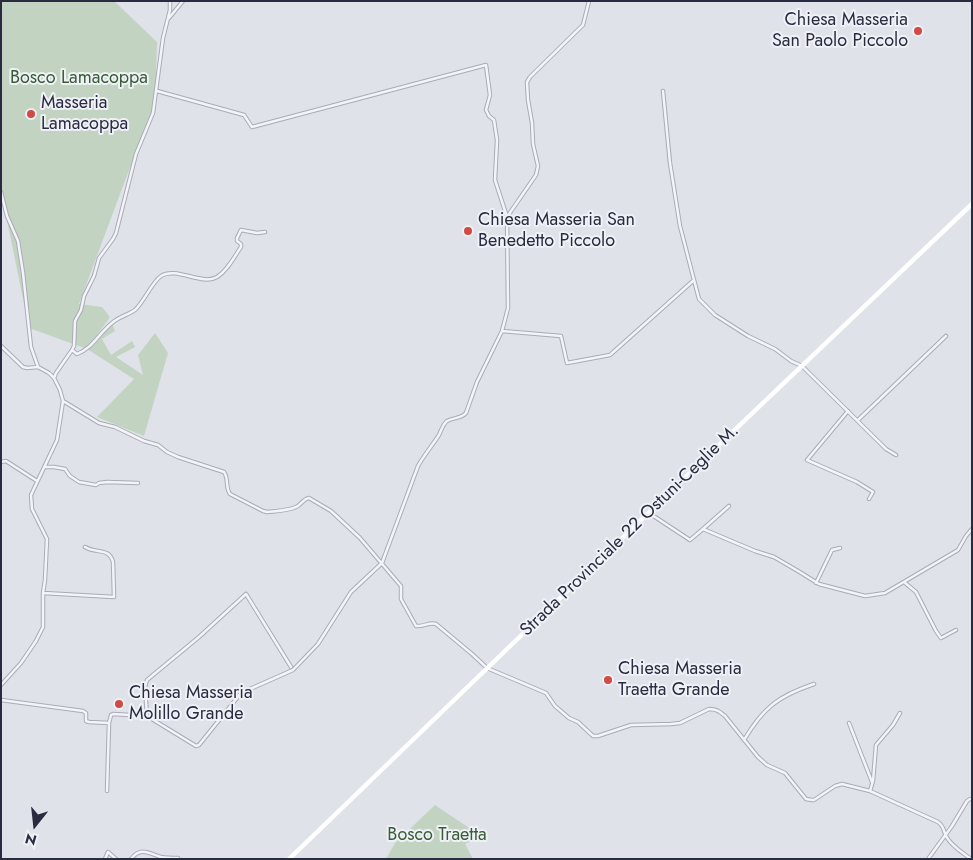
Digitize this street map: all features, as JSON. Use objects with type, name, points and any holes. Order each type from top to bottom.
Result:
[{"type":"main road","name":"Strada Provinciale 22 Ostuni-Ceglie M.","points":[[289,859],[972,204]]},
{"type":"street","points":[[54,378],[74,346],[75,321],[94,276],[99,258],[116,233],[136,154],[153,113],[170,1]]},
{"type":"street","points":[[168,19],[183,1]]},
{"type":"street","points":[[507,217],[536,175],[538,166],[533,144],[527,82],[530,76],[583,25],[589,1]]},
{"type":"street","points":[[170,10],[173,12],[175,10]]},
{"type":"street","points":[[107,791],[109,722],[113,714],[147,716],[196,746],[199,745],[241,693],[293,670],[318,644],[351,592],[382,563],[418,466],[444,424],[449,420],[466,414],[477,382],[502,331],[508,308],[507,217],[495,180],[497,140],[494,120],[486,110],[490,95],[486,65],[252,127],[244,115],[157,91]]},
{"type":"street","points":[[663,91],[670,163],[680,226],[699,298],[715,315],[802,366],[886,449],[896,455]]},
{"type":"street","points":[[1,192],[18,241],[31,347],[38,367]]},
{"type":"street","points":[[72,350],[78,354],[87,349],[112,323],[135,310],[160,276],[170,273],[204,279],[216,278],[229,266],[241,247],[237,238],[241,230],[257,234],[265,232]]},
{"type":"street","points":[[502,331],[561,336],[567,363],[610,355],[694,280]]},
{"type":"street","points":[[858,420],[946,336]]},
{"type":"street","points":[[1,346],[24,367],[38,367],[45,370],[54,378],[63,401],[57,440],[31,496],[32,509],[47,539],[42,632],[21,663],[1,685]]},
{"type":"street","points":[[63,401],[98,422],[115,427],[184,460],[224,472],[228,493],[263,511],[291,509],[305,499],[312,499],[330,511],[360,538],[402,586],[401,599],[416,626],[432,622],[436,624],[487,668],[546,693],[555,706],[569,718],[578,722],[593,736],[631,726],[680,722],[709,709],[714,709],[724,716],[758,757],[768,765],[785,773],[806,799],[814,800],[835,786],[842,784],[870,791],[938,822],[957,848],[972,859]]},
{"type":"street","points":[[848,411],[807,460],[857,482],[873,492],[869,499]]},
{"type":"street","points":[[1,462],[6,461],[37,481]]},
{"type":"street","points":[[44,467],[66,469],[70,476],[79,482],[96,485],[107,482],[138,483]]},
{"type":"street","points":[[649,512],[690,540],[729,506]]},
{"type":"street","points":[[703,529],[774,557],[816,583],[865,596],[885,593],[958,550],[972,529]]},
{"type":"street","points":[[43,593],[114,596],[112,557],[107,552],[85,547]]},
{"type":"street","points":[[816,583],[832,550],[840,548]]},
{"type":"street","points":[[904,582],[916,592],[941,638],[956,630]]},
{"type":"street","points":[[147,716],[145,686],[147,680],[199,637],[246,594],[291,667]]},
{"type":"street","points":[[744,740],[759,717],[776,702],[790,693],[814,684]]},
{"type":"street","points":[[1,700],[83,711],[86,713],[86,720],[88,722],[109,722]]},
{"type":"street","points":[[870,791],[876,745],[900,713]]},
{"type":"street","points":[[849,723],[872,784]]},
{"type":"street","points":[[928,859],[946,835],[967,801],[972,799]]},
{"type":"street","points":[[132,859],[135,854],[146,851],[159,857],[178,858]]},
{"type":"street","points":[[104,859],[108,852],[116,859]]},
{"type":"green space","name":"Bosco Lamacoppa","points":[[1,1],[114,1],[157,42],[155,104],[79,304],[102,307],[110,317],[97,335],[112,323],[115,331],[102,339],[111,355],[132,341],[135,347],[116,357],[143,375],[138,355],[155,333],[168,353],[144,436],[97,417],[134,379],[87,349],[29,328],[1,191]]},
{"type":"green space","name":"Bosco Traetta","points":[[435,805],[481,836],[465,844],[473,859],[386,859],[395,843]]},
{"type":"place","name":"Chiesa Masseria San Paolo Piccolo","points":[[918,31]]},
{"type":"place","name":"Masseria Lamacoppa","points":[[31,114]]},
{"type":"place","name":"Chiesa Masseria San Benedetto Piccolo","points":[[468,231]]},
{"type":"place","name":"Chiesa Masseria Traetta Grande","points":[[608,680]]},
{"type":"place","name":"Chiesa Masseria Molillo Grande","points":[[119,704]]}]
